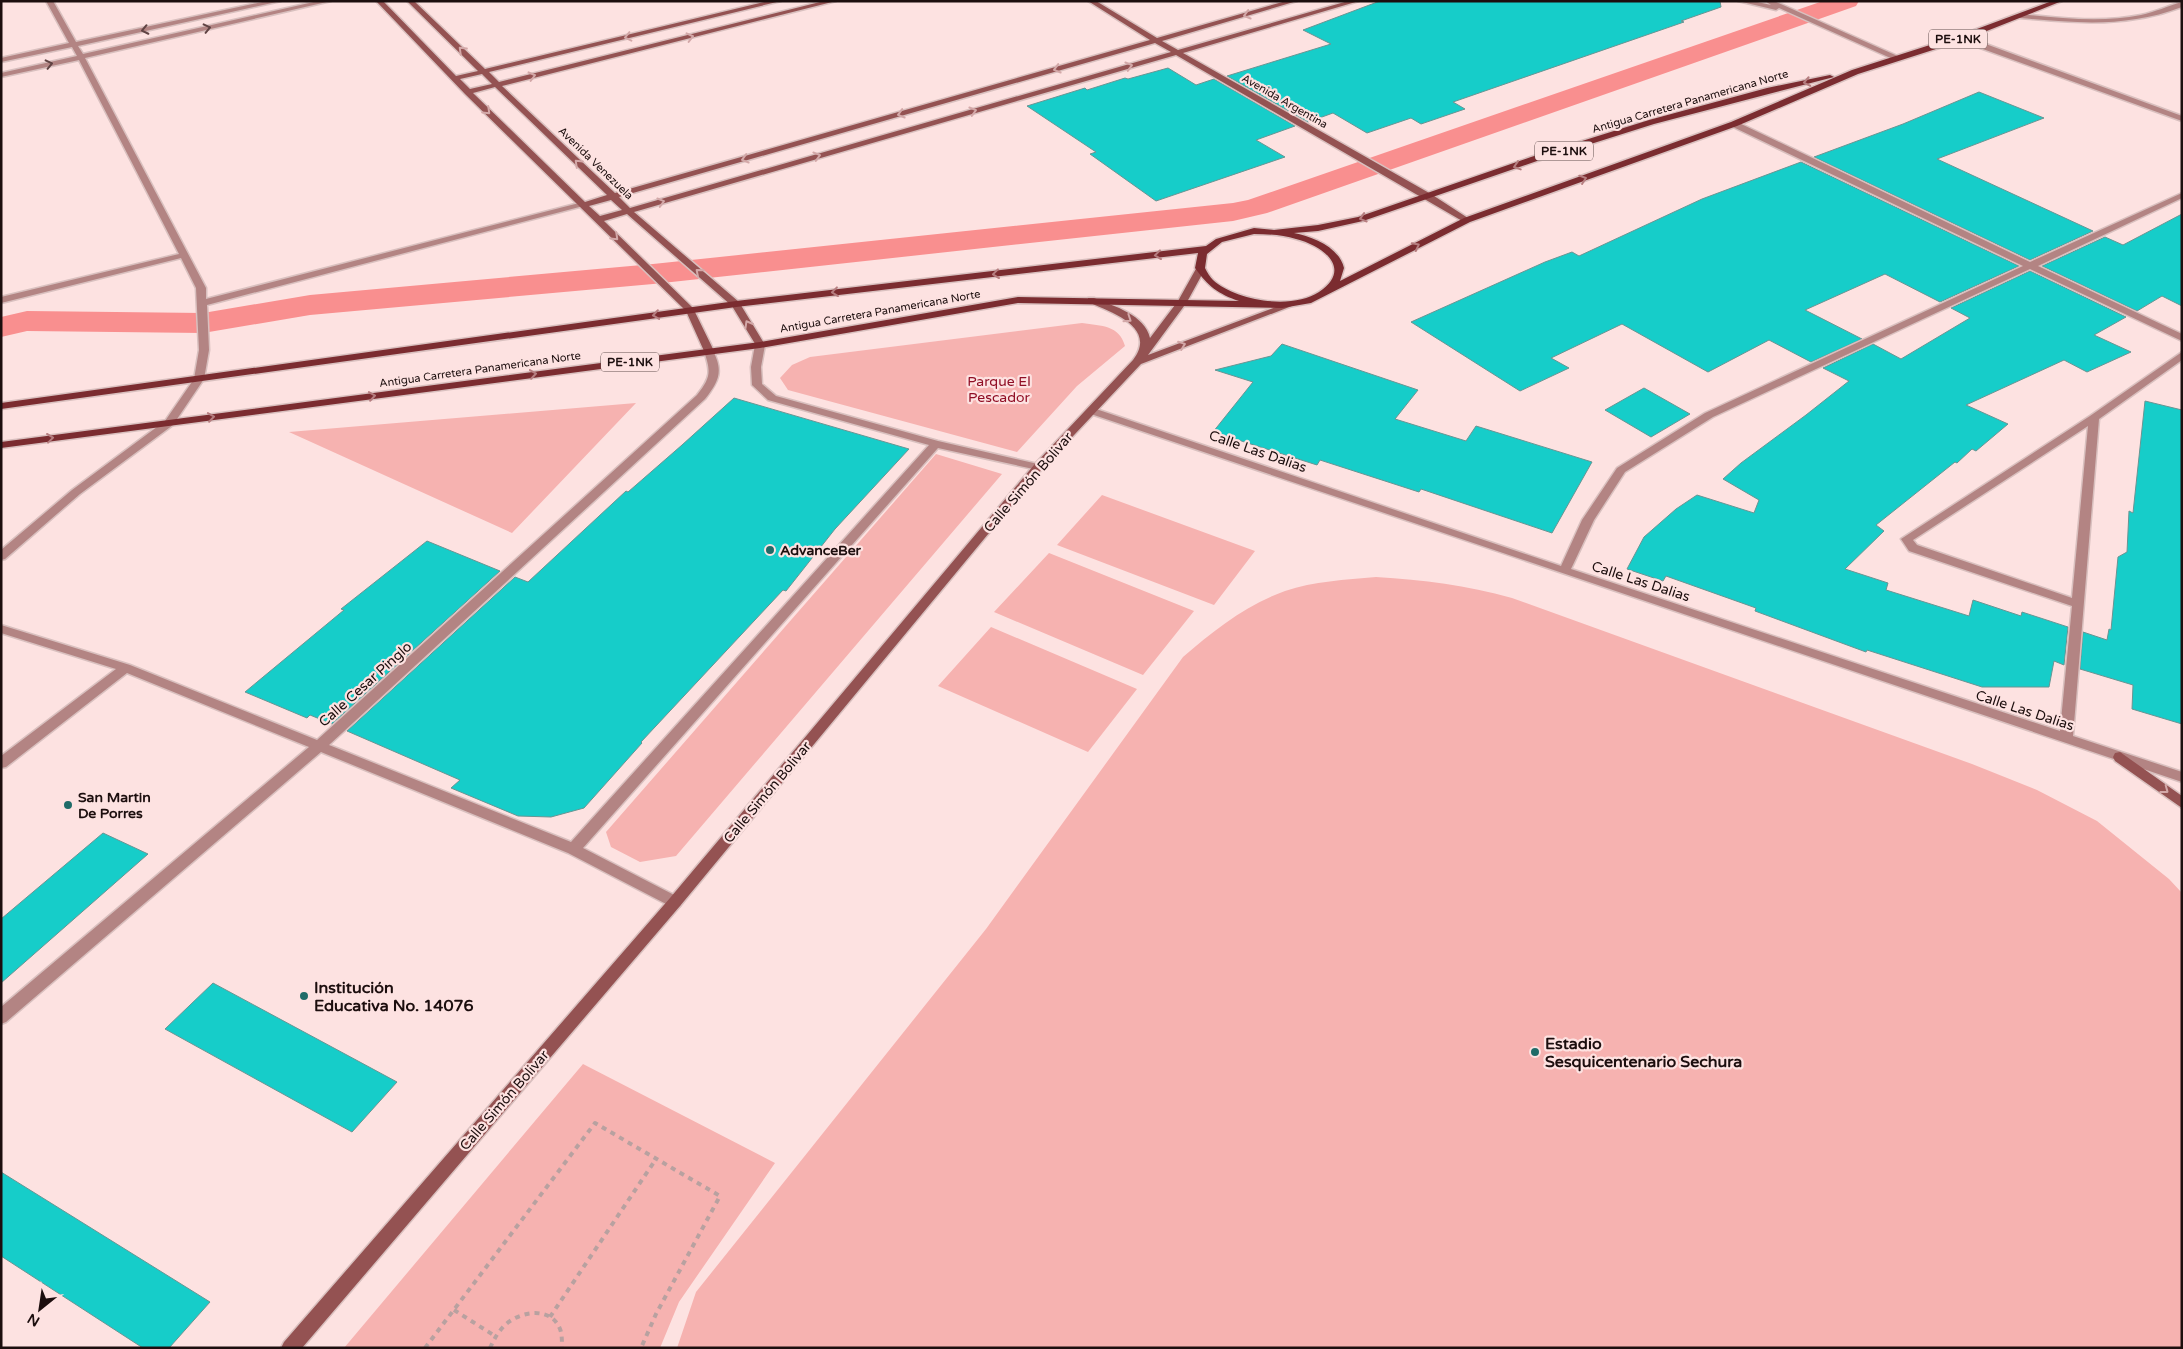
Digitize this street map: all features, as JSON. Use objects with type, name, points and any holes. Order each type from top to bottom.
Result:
[{"type":"main road","name":"Antigua Carretera Panamericana Norte","points":[[1326,292],[1467,220],[1734,124],[1855,72],[1961,38],[2059,1]]},
{"type":"main road","name":"Antigua Carretera Panamericana Norte","points":[[1275,232],[1318,228],[1360,219],[1619,132],[1781,87],[1855,72]]},
{"type":"main road","name":"PE-1NK","points":[[1200,269],[1206,281],[1220,291],[1238,299],[1260,304],[1292,304],[1311,300],[1326,292],[1338,277],[1340,269],[1337,261],[1328,250],[1296,235],[1254,232],[1234,235],[1218,241],[1206,249]]},
{"type":"main road","name":"Antigua Carretera Panamericana Norte","points":[[1,406],[736,304],[1206,249]]},
{"type":"main road","points":[[1200,269],[1200,259],[1206,249]]},
{"type":"main road","name":"Antigua Carretera Panamericana Norte","points":[[1,445],[760,345],[1018,300],[1260,304]]},
{"type":"street","points":[[1,556],[76,492],[169,423],[199,379],[204,350],[201,288],[81,57],[48,1]]},
{"type":"street","points":[[1,60],[278,1]]},
{"type":"street","points":[[1,75],[328,1]]},
{"type":"street","points":[[379,1],[468,92],[690,310],[709,351]]},
{"type":"street","name":"Avenida Venezuela","points":[[410,1],[628,211],[736,304],[760,345]]},
{"type":"street","points":[[456,78],[778,1]]},
{"type":"street","points":[[468,92],[833,1]]},
{"type":"street","name":"Avenida Argentina","points":[[1091,1],[1467,220]]},
{"type":"street","points":[[203,303],[583,205],[1294,1]]},
{"type":"street","points":[[597,220],[1356,1]]},
{"type":"street","points":[[1741,1],[1783,9]]},
{"type":"street","points":[[1768,1],[1898,58]]},
{"type":"street","points":[[2020,16],[2099,23],[2136,19],[2182,4]]},
{"type":"street","points":[[1961,38],[2182,119]]},
{"type":"street","points":[[1734,124],[2182,338]]},
{"type":"street","points":[[1564,571],[1588,520],[1621,470],[1709,415],[2182,195]]},
{"type":"street","points":[[1,300],[184,255]]},
{"type":"street","points":[[1141,357],[1182,302],[1200,269]]},
{"type":"street","points":[[1091,300],[1112,309],[1135,323],[1143,331],[1141,357]]},
{"type":"street","name":"Calle Simón Bolivar","points":[[290,1348],[675,902],[1038,467],[1141,357],[1292,304]]},
{"type":"street","points":[[760,345],[756,367],[757,385],[772,398],[936,444],[1038,467]]},
{"type":"street","name":"Calle Cesar Pinglo","points":[[1,1017],[319,746],[701,397],[714,380],[715,367],[709,351]]},
{"type":"street","points":[[2078,604],[1913,548],[1907,539],[2094,418],[2182,355]]},
{"type":"street","name":"Calle Las Dalias","points":[[1092,411],[2182,777]]},
{"type":"street","points":[[2066,739],[2094,418]]},
{"type":"street","points":[[573,849],[936,444]]},
{"type":"street","points":[[1,629],[126,668],[319,746],[573,849],[675,902]]},
{"type":"street","points":[[1,763],[126,668]]},
{"type":"street","points":[[2120,757],[2182,803]]},
{"type":"path","points":[[425,1348],[595,1123],[720,1196],[656,1314],[641,1348]]},
{"type":"path","points":[[550,1317],[656,1159]]},
{"type":"path","points":[[454,1310],[495,1336]]},
{"type":"path","points":[[490,1348],[495,1336],[506,1322],[518,1315],[531,1312],[542,1313],[559,1325],[562,1335],[562,1348]]},
{"type":"green space","name":"Parque El Pescador","points":[[1082,323],[1103,326],[1114,330],[1119,334],[1125,346],[1077,386],[1017,452],[788,390],[780,378],[792,365],[810,357]]},
{"type":"green space","points":[[636,403],[512,533],[289,432]]},
{"type":"green space","points":[[936,454],[1002,474],[676,856],[640,862],[611,847],[606,832]]},
{"type":"green space","points":[[1102,495],[1255,551],[1214,605],[1057,545]]},
{"type":"green space","points":[[1049,553],[1194,611],[1143,675],[994,612]]},
{"type":"green space","name":"Estadio Sesquicentenario Sechura","points":[[1376,577],[1445,584],[1512,598],[1972,764],[2037,790],[2097,821],[2169,879],[2182,893],[2182,1348],[677,1348],[696,1292],[986,929],[1183,657],[1231,619],[1257,603],[1285,591],[1330,581]]},
{"type":"green space","points":[[991,627],[1137,689],[1088,752],[938,686]]},
{"type":"green space","points":[[583,1064],[775,1163],[679,1302],[660,1348],[344,1348]]},
{"type":"building","points":[[1380,1],[1720,1],[1721,7],[1681,21],[1684,22],[1453,102],[1465,109],[1421,124],[1411,118],[1367,133],[1333,113],[1308,122],[1227,76],[1331,44],[1303,30]]},
{"type":"building","points":[[1168,68],[1196,85],[1214,79],[1295,126],[1256,140],[1285,157],[1156,201],[1090,154],[1096,152],[1027,106],[1085,88],[1087,90],[1125,78],[1128,79]]},
{"type":"building","points":[[1979,92],[2044,118],[1937,159],[2093,231],[2030,260],[1814,157],[1903,124]]},
{"type":"building","points":[[1801,162],[2019,266],[1940,302],[1885,274],[1805,310],[1862,339],[1811,362],[1769,340],[1708,372],[1622,324],[1551,358],[1569,368],[1520,391],[1411,322],[1545,262],[1572,252],[1579,256],[1702,199]]},
{"type":"building","points":[[2182,214],[2182,306],[2162,296],[2137,311],[2042,266],[2105,237],[2123,245]]},
{"type":"building","points":[[2030,271],[2126,317],[2094,335],[2131,352],[2087,372],[2064,360],[1966,405],[2008,424],[1976,451],[1972,449],[1957,463],[1955,462],[1876,525],[1884,531],[1845,569],[1888,583],[1886,590],[1969,616],[1973,600],[2021,616],[2022,612],[2068,627],[2064,665],[2054,661],[2049,687],[1982,687],[1867,650],[1866,652],[1755,611],[1756,608],[1666,576],[1663,581],[1627,569],[1644,537],[1676,509],[1697,495],[1754,513],[1759,500],[1723,479],[1741,463],[1849,381],[1823,368],[1873,344],[1901,359],[1970,318],[1951,308]]},
{"type":"building","points":[[1282,344],[1418,390],[1395,419],[1466,441],[1476,426],[1592,462],[1552,533],[1421,489],[1419,492],[1320,460],[1317,465],[1213,432],[1253,382],[1215,370],[1271,356]]},
{"type":"building","points":[[1644,388],[1690,414],[1651,437],[1605,410]]},
{"type":"building","points":[[734,398],[909,449],[835,529],[786,591],[783,590],[641,742],[584,808],[551,817],[518,816],[451,788],[460,780],[347,731],[515,577],[528,582],[626,491],[628,492]]},
{"type":"building","points":[[2145,401],[2182,410],[2182,724],[2132,709],[2133,685],[2080,669],[2083,632],[2107,640],[2109,629],[2111,630],[2118,557],[2127,552],[2129,511],[2133,513]]},
{"type":"building","points":[[427,541],[500,571],[332,724],[310,715],[307,718],[245,692],[344,610],[341,609]]},
{"type":"building","points":[[103,833],[148,854],[1,983],[1,919]]},
{"type":"building","points":[[213,983],[397,1082],[352,1132],[165,1029]]},
{"type":"building","points":[[1,1172],[210,1302],[169,1348],[143,1348],[1,1256]]},
{"type":"waterway","points":[[1,327],[27,321],[203,323],[310,305],[653,274],[1233,212],[1256,207],[1847,1]]},
{"type":"place","name":"AdvanceBer","points":[[770,550]]},
{"type":"place","name":"San Martin De Porres","points":[[68,805]]},
{"type":"place","name":"Institución Educativa No. 14076","points":[[304,996]]},
{"type":"place","name":"Estadio Sesquicentenario Sechura","points":[[1535,1052]]}]
